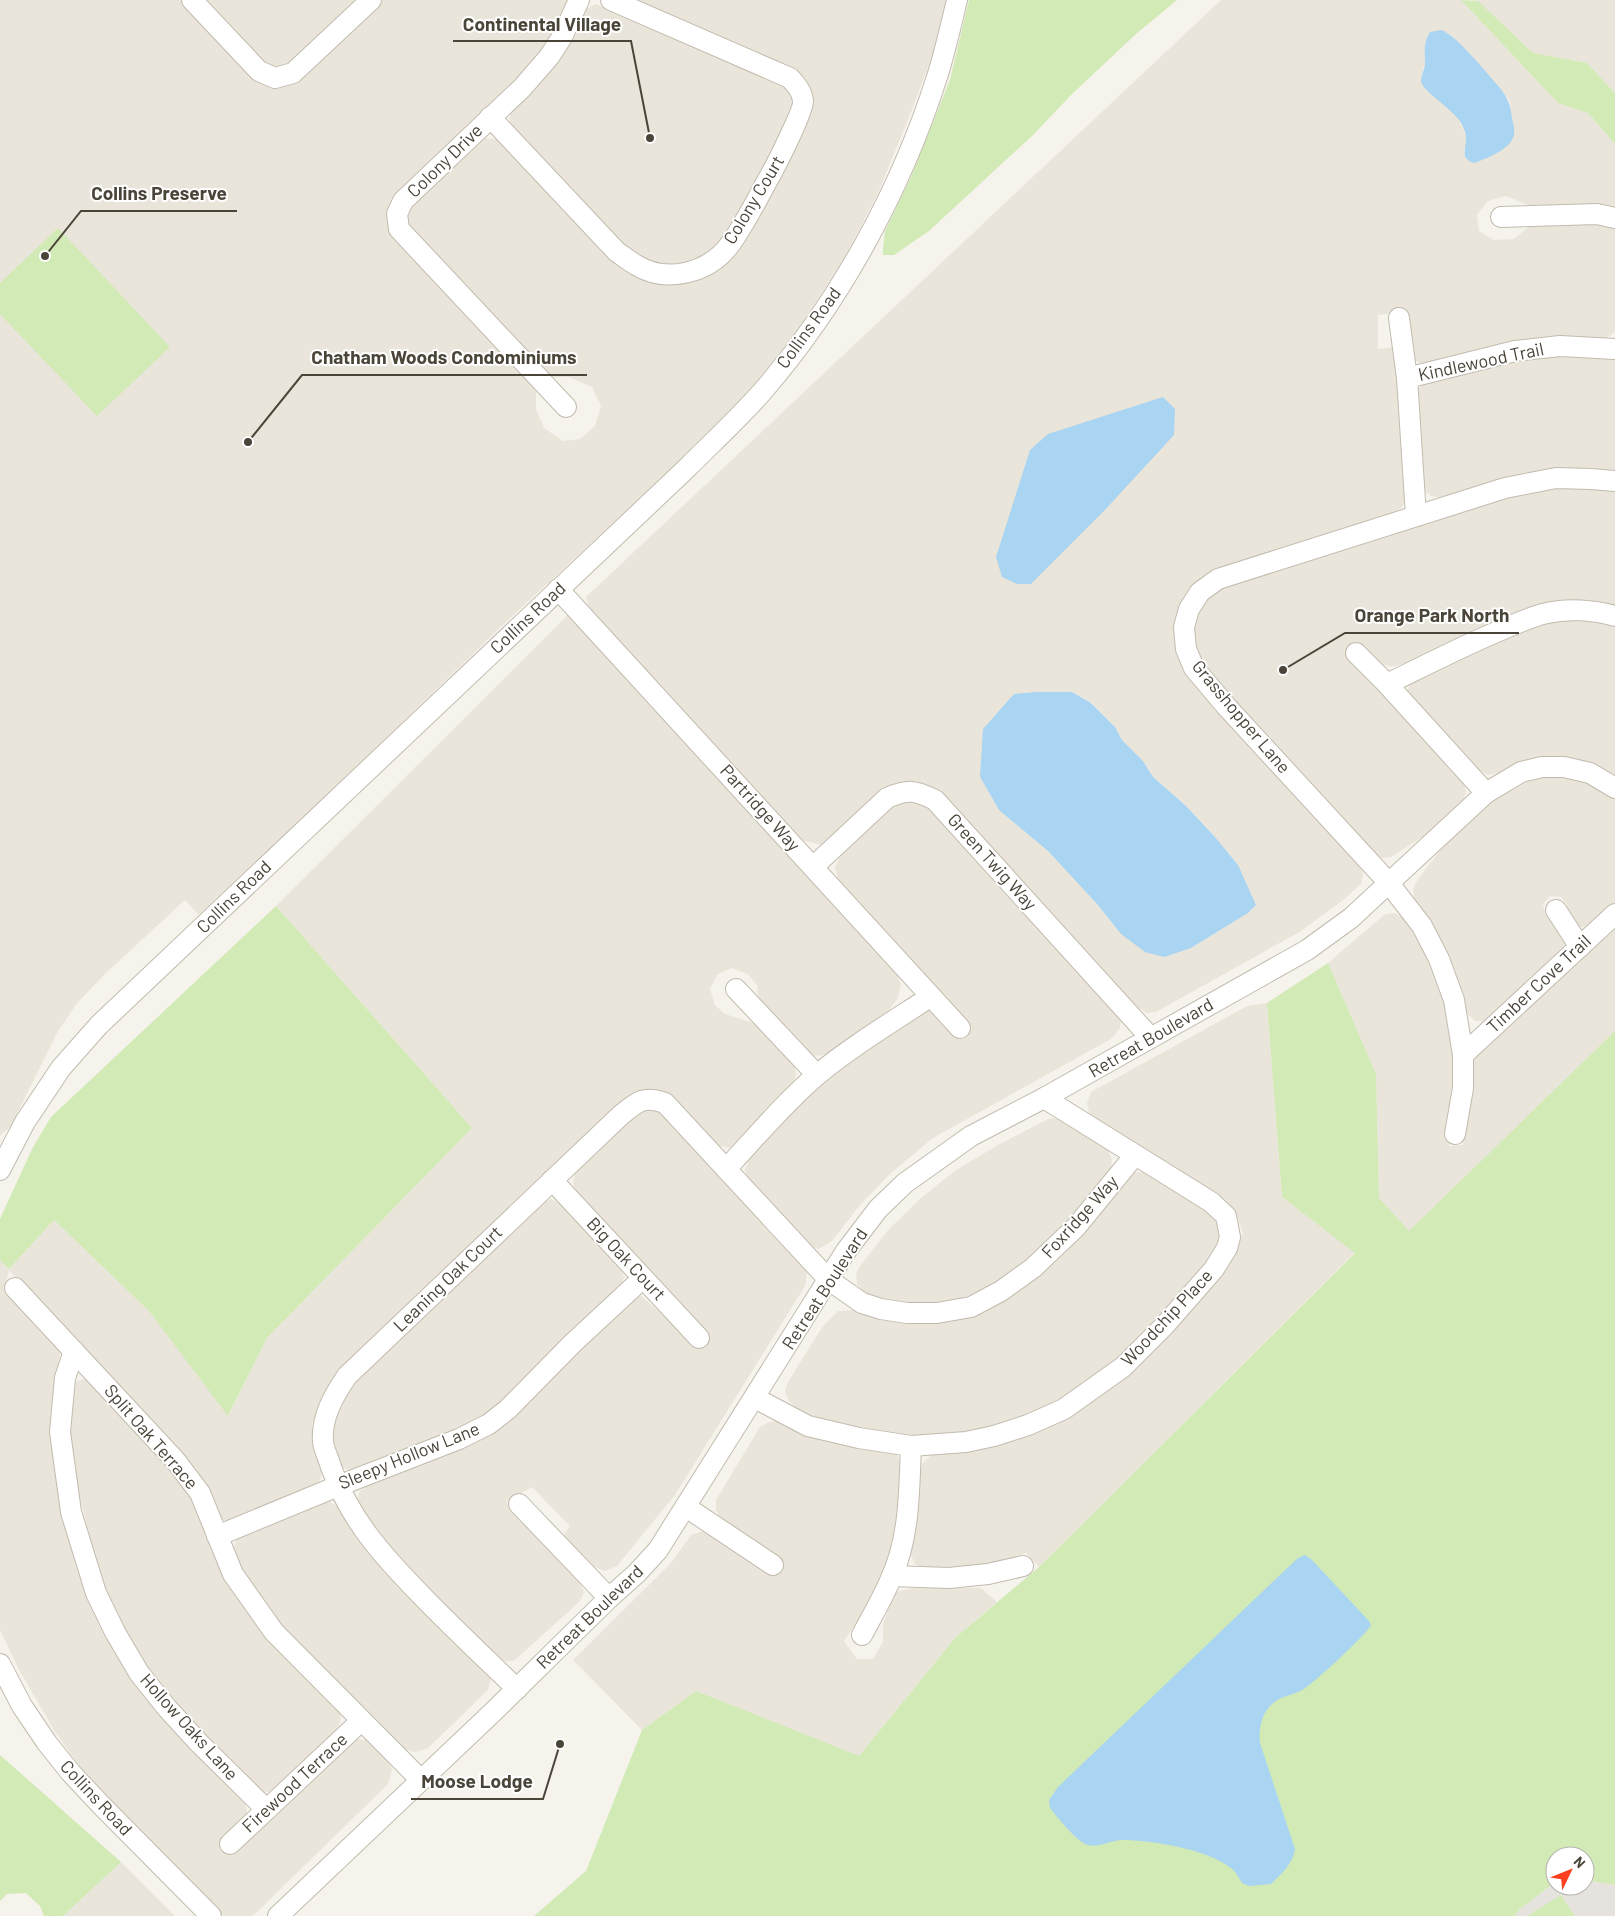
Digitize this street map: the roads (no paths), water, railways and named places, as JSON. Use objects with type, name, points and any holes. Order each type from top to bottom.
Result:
[{"type":"street","points":[[192,0],[260,71],[275,78],[293,73],[370,0]]},
{"type":"street","name":"Colony Drive","points":[[566,407],[399,229],[397,214],[403,201],[522,88],[549,58],[562,37],[579,0]]},
{"type":"street","name":"Colony Court","points":[[490,117],[617,252],[636,266],[657,273],[672,275],[695,271],[715,260],[730,244],[782,155],[804,102],[799,88],[790,78],[611,0]]},
{"type":"street","name":"Collins Road","points":[[0,1170],[25,1122],[61,1068],[99,1025],[730,426],[762,392],[808,332],[873,231],[909,153],[937,76],[958,0]]},
{"type":"street","points":[[1501,217],[1597,214],[1615,218]]},
{"type":"street","points":[[1399,318],[1407,378],[1416,516]]},
{"type":"street","name":"Kindlewood Trail","points":[[1407,378],[1515,351],[1560,346],[1615,349]]},
{"type":"street","name":"Grasshopper Lane","points":[[1455,1134],[1463,1088],[1463,1055],[1454,1000],[1439,959],[1422,926],[1388,882],[1226,706],[1194,668],[1186,648],[1184,627],[1189,609],[1200,592],[1218,579],[1505,488],[1556,478],[1615,481]]},
{"type":"street","name":"Partridge Way","points":[[558,589],[960,1028]]},
{"type":"street","points":[[1387,684],[1458,649],[1521,621],[1548,612],[1602,612],[1615,616]]},
{"type":"street","points":[[1356,653],[1387,684],[1486,793]]},
{"type":"street","name":"Retreat Boulevard","points":[[278,1916],[517,1689],[609,1598],[638,1573],[658,1550],[846,1252],[878,1209],[905,1183],[971,1136],[1044,1098],[1307,950],[1351,918],[1486,793],[1521,772],[1542,768],[1564,767],[1590,773],[1615,788]]},
{"type":"street","name":"Green Twig Way","points":[[813,867],[887,798],[902,792],[918,791],[935,800],[1150,1037]]},
{"type":"street","points":[[1556,910],[1580,947]]},
{"type":"street","name":"Timber Cove Trail","points":[[1463,1055],[1615,914]]},
{"type":"street","points":[[736,990],[817,1075]]},
{"type":"street","points":[[726,1169],[791,1099],[817,1075],[867,1038],[930,997]]},
{"type":"street","name":"Leaning Oak Court","points":[[517,1689],[435,1610],[381,1554],[353,1514],[338,1486],[323,1443],[325,1422],[333,1397],[347,1376],[620,1115],[635,1103],[652,1098],[665,1103],[829,1280]]},
{"type":"street","name":"Woodchip Place","points":[[755,1398],[808,1426],[859,1438],[911,1446],[966,1442],[994,1436],[1028,1425],[1064,1408],[1122,1367],[1165,1325],[1214,1269],[1227,1248],[1230,1237],[1226,1216],[1211,1202],[1044,1098]]},
{"type":"street","name":"Foxridge Way","points":[[829,1280],[862,1303],[881,1309],[906,1313],[937,1313],[971,1307],[1001,1291],[1034,1268],[1076,1227],[1134,1154]]},
{"type":"street","name":"Big Oak Court","points":[[552,1180],[699,1338]]},
{"type":"street","name":"Sleepy Hollow Lane","points":[[217,1536],[459,1439],[489,1424],[508,1409],[573,1343],[643,1278]]},
{"type":"street","name":"Split Oak Terrace","points":[[15,1288],[175,1460],[200,1493],[234,1574],[274,1632],[421,1780]]},
{"type":"street","name":"Hollow Oaks Lane","points":[[74,1351],[65,1378],[60,1432],[71,1512],[96,1593],[115,1632],[139,1673],[199,1743],[266,1809]]},
{"type":"street","points":[[862,1635],[892,1576],[901,1548],[908,1512],[911,1446]]},
{"type":"street","points":[[519,1504],[609,1598]]},
{"type":"street","points":[[686,1507],[773,1565]]},
{"type":"street","points":[[892,1576],[948,1578],[988,1574],[1023,1566]]},
{"type":"street","name":"Collins Road","points":[[0,1664],[22,1706],[47,1743],[71,1773],[211,1916]]},
{"type":"street","name":"Firewood Terrace","points":[[230,1844],[361,1721]]},
{"type":"water","points":[[1441,30],[1455,39],[1481,65],[1501,89],[1511,110],[1514,128],[1513,138],[1496,154],[1474,163],[1465,157],[1466,137],[1461,123],[1452,112],[1427,90],[1421,81],[1425,65],[1426,40],[1430,32]]},
{"type":"water","points":[[1163,397],[1175,409],[1174,435],[1104,511],[1031,584],[1017,584],[1002,577],[996,557],[1030,450],[1048,434]]},
{"type":"water","points":[[1072,692],[1091,703],[1115,727],[1122,740],[1143,761],[1153,777],[1186,806],[1238,865],[1256,905],[1248,913],[1191,948],[1164,957],[1145,952],[1121,934],[1097,904],[1048,851],[999,810],[980,777],[983,729],[1014,694]]},
{"type":"water","points":[[1305,1555],[1311,1559],[1371,1625],[1319,1677],[1304,1689],[1279,1699],[1265,1712],[1260,1730],[1260,1743],[1295,1849],[1292,1859],[1286,1868],[1271,1884],[1249,1886],[1242,1883],[1236,1873],[1227,1865],[1199,1852],[1166,1844],[1134,1840],[1114,1841],[1092,1846],[1083,1843],[1050,1808],[1049,1800],[1058,1787],[1298,1558]]},
{"type":"place","name":"Continental Village","points":[[650,138]]},
{"type":"place","name":"Collins Preserve","points":[[45,256]]},
{"type":"place","name":"Chatham Woods Condominiums","points":[[248,442]]},
{"type":"place","name":"Orange Park North","points":[[1283,670]]},
{"type":"place","name":"Moose Lodge","points":[[560,1744]]}]
